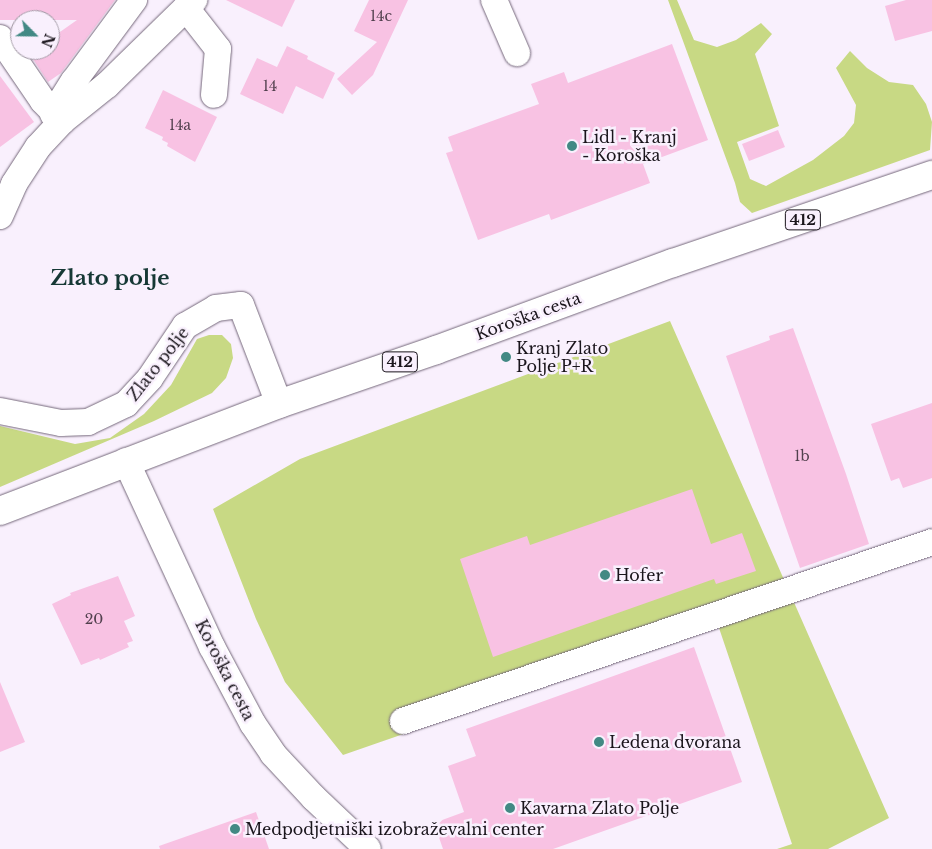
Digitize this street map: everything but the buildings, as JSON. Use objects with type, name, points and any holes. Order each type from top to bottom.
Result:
[{"type":"main road","name":"Koroška cesta","points":[[0,511],[126,461],[279,404],[436,350],[673,263],[932,175]]},
{"type":"street","points":[[0,216],[14,184],[58,118],[74,81],[134,0]]},
{"type":"street","points":[[494,0],[517,53]]},
{"type":"street","points":[[58,118],[107,85],[190,4],[218,49],[214,95]]},
{"type":"street","points":[[0,38],[58,118]]},
{"type":"street","name":"Zlato polje","points":[[0,411],[61,424],[88,422],[126,404],[150,378],[185,326],[216,308],[240,305],[279,404]]},
{"type":"street","name":"Koroška cesta","points":[[126,461],[212,647],[253,724],[279,760],[314,798],[368,849]]},
{"type":"street","points":[[403,721],[932,542]]},
{"type":"green space","points":[[668,0],[677,0],[694,40],[717,47],[736,40],[761,23],[772,34],[755,54],[779,126],[737,142],[750,179],[766,186],[813,160],[844,136],[854,123],[856,105],[836,68],[850,51],[867,68],[889,82],[913,85],[926,104],[932,122],[930,150],[752,213],[740,202],[735,183]]},
{"type":"green space","points":[[670,321],[889,818],[828,849],[777,849],[792,844],[718,625],[343,755],[285,682],[256,619],[213,509],[300,459]]},
{"type":"green space","points":[[209,335],[222,335],[231,344],[233,358],[226,378],[212,393],[154,421],[0,487],[0,426],[75,444],[110,438],[144,414],[171,385],[197,339]]},
{"type":"place","name":"Lidl - Kranj - Koroška","points":[[572,146]]},
{"type":"place","name":"Kranj Zlato Polje P+R","points":[[506,357]]},
{"type":"place","name":"Hofer","points":[[605,575]]},
{"type":"place","name":"Ledena dvorana","points":[[599,742]]},
{"type":"place","name":"Kavarna Zlato Polje","points":[[510,808]]},
{"type":"place","name":"Medpodjetniški izobraževalni center","points":[[235,829]]},
{"type":"district","name":"Zlato polje","points":[[110,278]]}]
